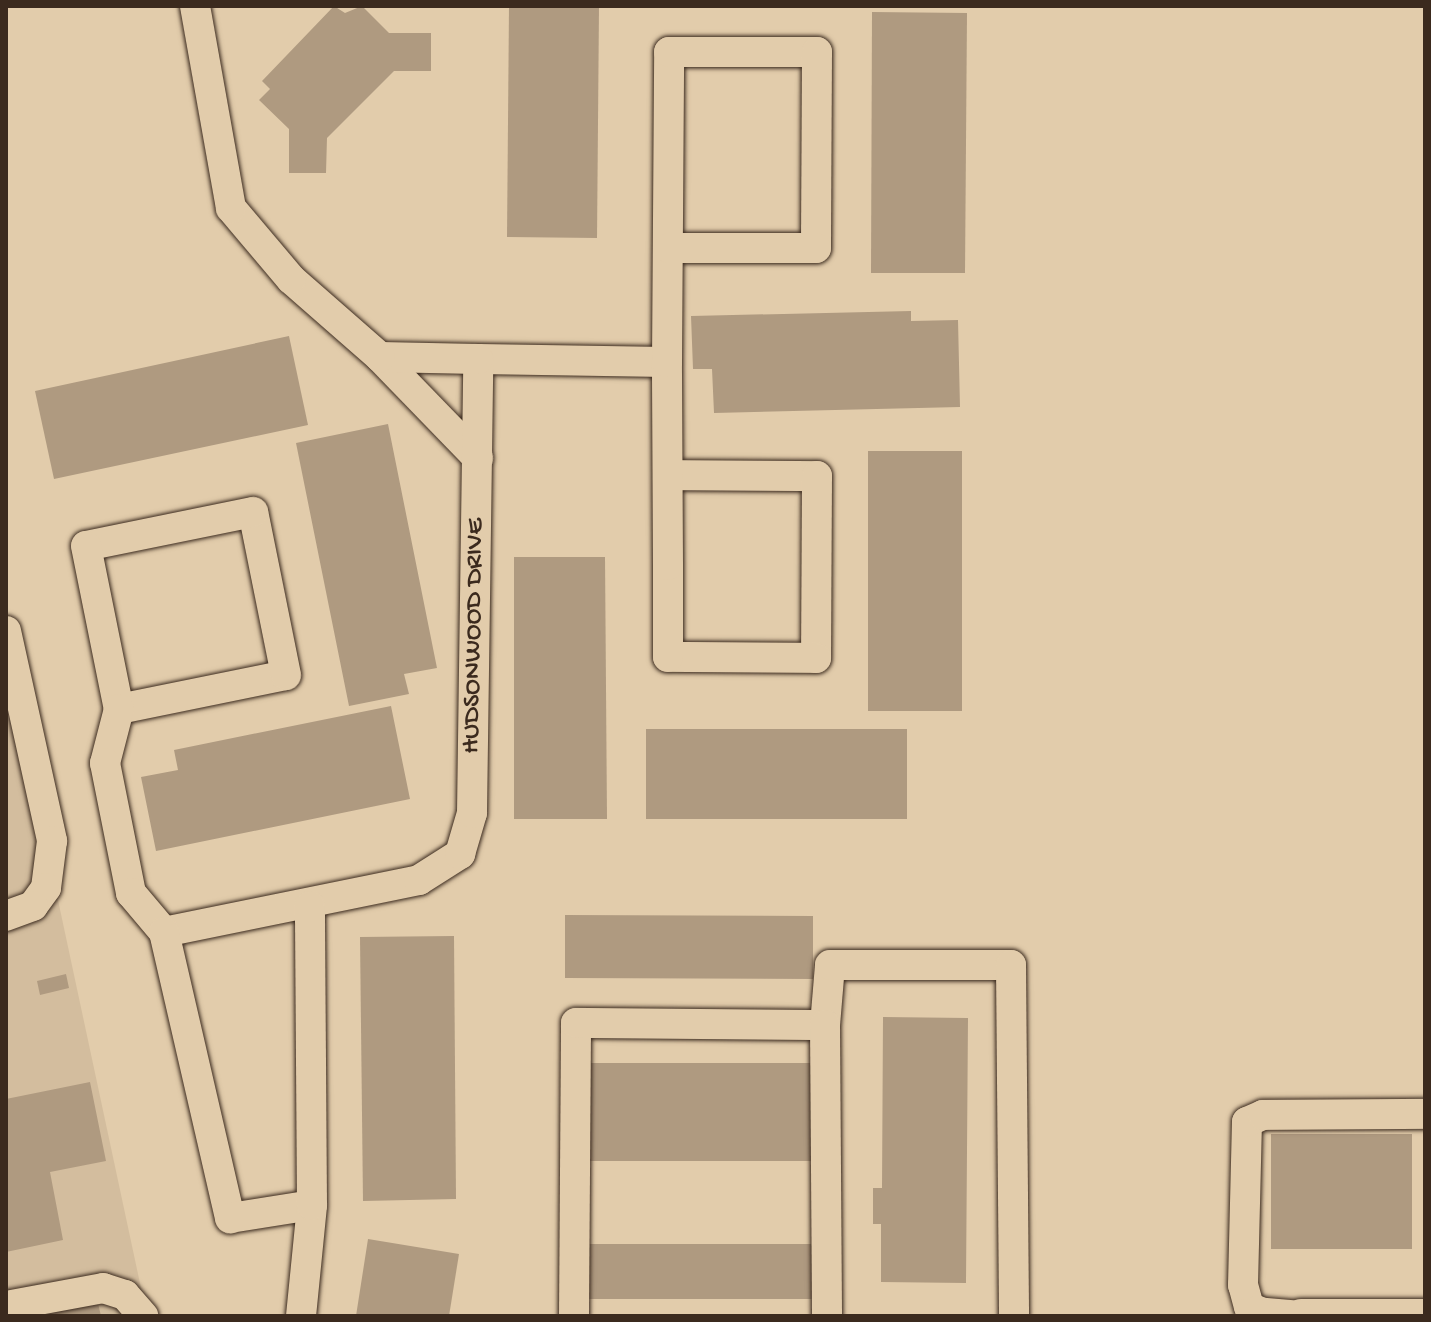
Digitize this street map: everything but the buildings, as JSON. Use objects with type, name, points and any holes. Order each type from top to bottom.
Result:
[{"type":"lane","points":[[195,6],[231,208],[291,279],[380,357],[478,458]]},
{"type":"lane","points":[[668,475],[817,476],[816,658],[668,657],[667,362],[669,52],[817,52],[816,248],[669,248]]},
{"type":"lane","points":[[380,357],[667,362]]},
{"type":"lane","name":"HUDSONWOOD DRIVE","points":[[164,932],[310,906],[419,880],[460,854],[472,813],[478,359]]},
{"type":"lane","points":[[119,709],[286,675],[253,512],[86,546],[119,709],[105,763],[131,893],[164,932],[230,1218],[312,1205]]},
{"type":"lane","points":[[6,631],[52,841],[46,888],[33,906],[6,916]]},
{"type":"lane","points":[[301,1316],[312,1205],[310,906]]},
{"type":"lane","points":[[827,1316],[825,1025],[830,965],[1011,965],[1014,1316]]},
{"type":"lane","points":[[574,1316],[576,1023],[825,1025]]},
{"type":"lane","points":[[1425,1114],[1263,1115],[1247,1122],[1243,1285],[1249,1307],[1263,1313],[1425,1314]]},
{"type":"lane","points":[[6,1306],[103,1288],[125,1295],[138,1304],[143,1316]]},
{"type":"shaded area","points":[[6,657],[147,1316],[6,1316]]}]
